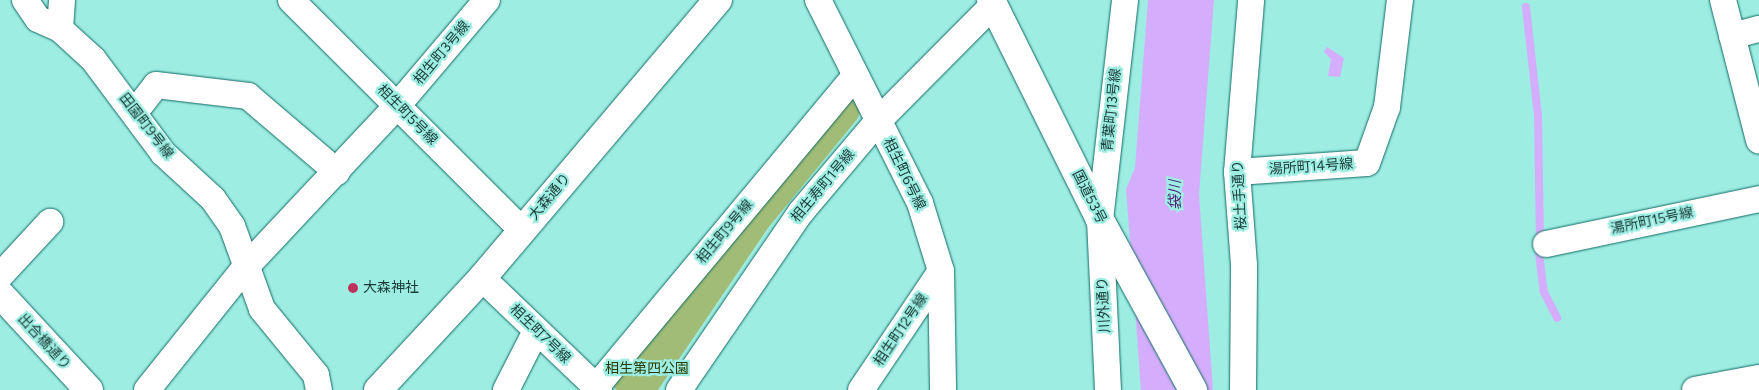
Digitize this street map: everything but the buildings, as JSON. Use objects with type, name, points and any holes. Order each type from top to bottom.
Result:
[{"type":"main road","name":"大森通り","points":[[378,390],[482,278],[718,0]]},
{"type":"main road","name":"国道53号","points":[[992,2],[1100,220],[1193,390]]},
{"type":"main road","name":"出合橋通り","points":[[0,294],[89,390]]},
{"type":"street","name":"田園町9号線","points":[[25,0],[38,18],[60,29],[93,60],[135,112],[164,153],[218,205],[232,226],[244,269],[262,309],[316,375],[319,390]]},
{"type":"street","points":[[60,29],[62,0]]},
{"type":"street","name":"相生町5号線","points":[[291,0],[522,230]]},
{"type":"street","name":"相生町3号線","points":[[146,390],[244,269],[397,106],[487,0]]},
{"type":"street","name":"相生町6号線","points":[[818,0],[854,77],[920,203],[941,271],[943,390]]},
{"type":"street","name":"青葉町13号線","points":[[1100,220],[1124,0]]},
{"type":"street","name":"桜土手通り","points":[[1243,390],[1244,265],[1237,172],[1251,0]]},
{"type":"street","name":"湯所町14号線","points":[[1237,172],[1367,163],[1387,107],[1400,0]]},
{"type":"street","points":[[1723,0],[1759,140]]},
{"type":"street","name":"相生寿町1号線","points":[[678,390],[770,251],[878,121],[992,2]]},
{"type":"street","points":[[1732,36],[1759,29]]},
{"type":"street","name":"相生町9号線","points":[[598,389],[854,77]]},
{"type":"street","points":[[135,112],[156,84],[248,96],[337,172]]},
{"type":"street","name":"湯所町15号線","points":[[1546,244],[1759,199]]},
{"type":"street","name":"川外通り","points":[[1100,220],[1108,390]]},
{"type":"street","points":[[0,276],[50,222]]},
{"type":"street","name":"相生町12号線","points":[[861,390],[941,271]]},
{"type":"street","name":"相生町7号線","points":[[482,278],[598,389]]},
{"type":"street","points":[[506,390],[536,331]]},
{"type":"street","points":[[1695,390],[1759,378]]},
{"type":"green space","name":"相生第四公園","points":[[850,97],[861,106],[858,118],[768,228],[658,390],[617,390],[612,385]]},
{"type":"water","name":"袋川","points":[[1148,0],[1214,0],[1199,194],[1213,390],[1141,390],[1126,189],[1135,168]]},
{"type":"water","points":[[1327,47],[1344,58],[1340,77],[1328,76],[1331,59],[1324,52]]},
{"type":"waterway","points":[[1526,7],[1538,115],[1540,237]]},
{"type":"waterway","points":[[1539,253],[1544,292],[1557,318]]},
{"type":"place","name":"大森神社","points":[[353,288]]}]
